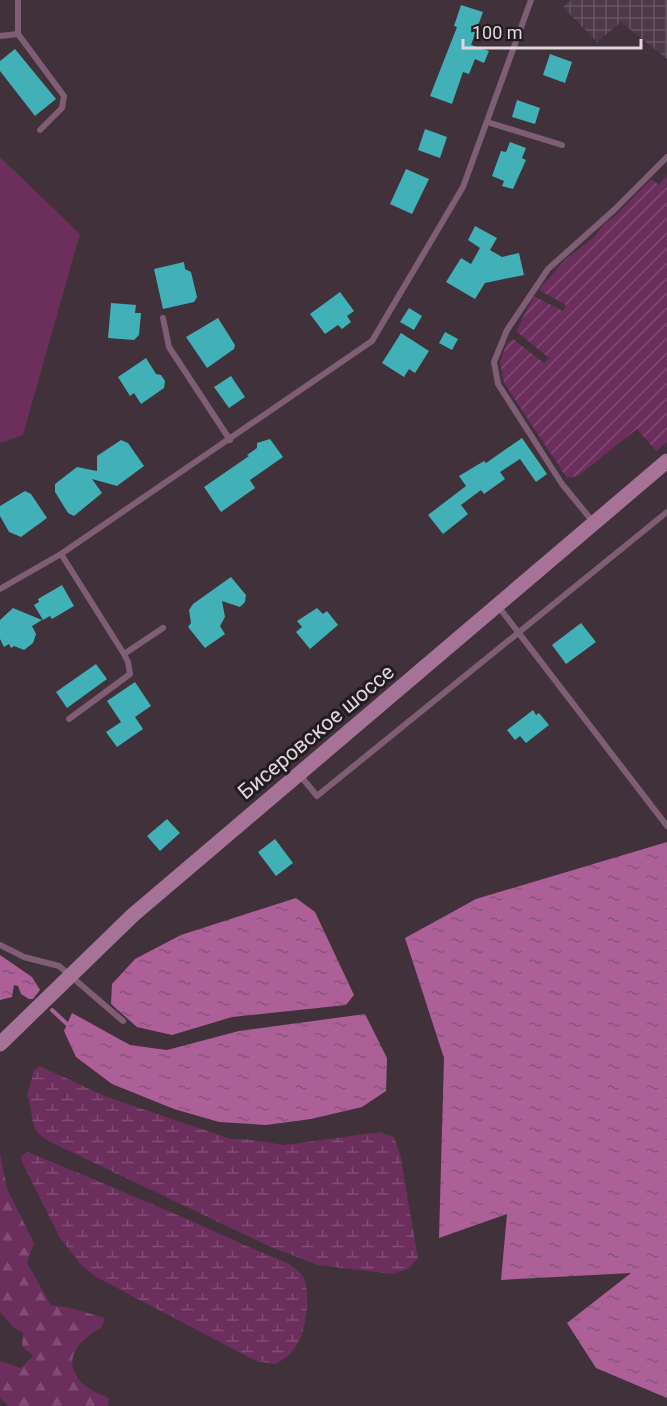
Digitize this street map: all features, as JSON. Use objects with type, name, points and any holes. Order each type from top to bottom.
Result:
[{"type":"main road","name":"Бисеровское шоссе","points":[[0,1044],[133,915],[667,461]]},
{"type":"lane","points":[[18,0],[18,34],[64,96],[62,108],[40,130]]},
{"type":"lane","points":[[0,589],[61,554],[372,341],[464,187],[531,0]]},
{"type":"lane","points":[[0,36],[18,34]]},
{"type":"lane","points":[[487,122],[562,145]]},
{"type":"lane","points":[[594,524],[562,484],[503,392],[494,373],[494,362],[507,330],[548,269],[614,210],[667,157]]},
{"type":"lane","points":[[163,318],[169,347],[230,440]]},
{"type":"lane","points":[[299,774],[317,796],[667,512]]},
{"type":"lane","points":[[61,554],[124,654],[130,674],[69,719]]},
{"type":"lane","points":[[498,606],[667,826]]},
{"type":"lane","points":[[124,654],[164,628]]},
{"type":"lane","points":[[0,945],[24,957],[59,966],[70,978],[123,1021]]},
{"type":"shaded area","points":[[571,0],[667,0],[667,59],[621,22],[597,42],[563,7]]},
{"type":"green space","points":[[0,157],[80,234],[23,435],[0,443]]},
{"type":"green space","points":[[667,175],[667,442],[656,451],[637,429],[578,476],[567,478],[504,383],[500,362],[507,343],[513,339],[544,363],[549,358],[516,331],[534,296],[563,311],[566,305],[539,290],[541,287],[566,259],[593,238],[604,224],[614,217],[651,179],[659,185]]},
{"type":"green space","points":[[40,1066],[107,1097],[231,1139],[284,1145],[380,1132],[394,1137],[400,1154],[418,1258],[408,1269],[392,1274],[318,1265],[273,1248],[55,1144],[36,1131],[27,1096],[34,1070]]},
{"type":"green space","points":[[28,1152],[196,1223],[296,1269],[306,1284],[307,1298],[303,1332],[298,1344],[286,1358],[275,1364],[256,1361],[96,1277],[82,1266],[60,1238],[21,1160],[22,1155]]},
{"type":"green space","points":[[0,1153],[7,1189],[34,1243],[27,1263],[51,1305],[105,1318],[101,1328],[79,1345],[73,1359],[73,1367],[83,1384],[109,1398],[108,1406],[9,1406],[0,1398],[0,1361],[21,1368],[33,1356],[22,1346],[23,1333],[13,1327],[0,1312]]},
{"type":"water","points":[[667,842],[667,1398],[596,1368],[567,1323],[631,1273],[501,1280],[507,1214],[439,1238],[444,1058],[405,938],[476,899]]},
{"type":"water","points":[[296,898],[315,912],[354,995],[346,1005],[232,1017],[172,1035],[137,1027],[111,1004],[112,984],[135,959],[181,935]]},
{"type":"water","points":[[0,955],[32,977],[40,990],[33,999],[21,994],[18,986],[14,985],[12,997],[0,1000]]},
{"type":"water","points":[[72,1013],[130,1045],[167,1050],[239,1031],[365,1014],[387,1058],[386,1091],[362,1107],[311,1119],[266,1125],[219,1122],[174,1109],[112,1084],[76,1057],[64,1031]]},
{"type":"building","points":[[461,5],[483,12],[471,45],[489,51],[484,63],[475,59],[469,74],[463,72],[452,104],[430,96],[457,27],[454,26]]},
{"type":"building","points":[[15,49],[56,99],[35,116],[0,71],[0,61]]},
{"type":"building","points":[[550,54],[572,62],[565,83],[543,75]]},
{"type":"building","points":[[517,100],[540,108],[535,124],[512,117]]},
{"type":"building","points":[[425,129],[447,137],[440,158],[418,150]]},
{"type":"building","points":[[510,142],[526,148],[522,158],[526,160],[513,189],[502,186],[504,181],[492,176],[501,151],[506,152]]},
{"type":"building","points":[[406,169],[429,179],[412,214],[390,204]]},
{"type":"building","points":[[475,226],[497,238],[490,250],[502,257],[519,253],[524,275],[485,283],[475,299],[446,282],[461,258],[471,264],[480,248],[468,240]]},
{"type":"building","points":[[184,262],[185,269],[191,272],[197,297],[194,302],[163,309],[154,269]]},
{"type":"building","points":[[340,292],[354,311],[347,316],[351,322],[342,329],[338,325],[325,334],[310,314]]},
{"type":"building","points":[[111,303],[136,305],[135,313],[141,313],[139,335],[134,340],[108,338]]},
{"type":"building","points":[[409,308],[422,316],[414,330],[400,322]]},
{"type":"building","points":[[218,318],[235,345],[234,349],[207,368],[186,337]]},
{"type":"building","points":[[445,332],[458,339],[452,350],[439,343]]},
{"type":"building","points":[[401,333],[429,351],[415,373],[409,369],[404,377],[382,363]]},
{"type":"building","points":[[146,358],[156,374],[161,375],[165,381],[164,388],[141,404],[134,393],[130,396],[118,377]]},
{"type":"building","points":[[231,376],[245,397],[229,408],[214,387]]},
{"type":"building","points":[[522,438],[547,474],[536,482],[520,459],[500,472],[505,479],[484,494],[481,490],[461,505],[468,514],[443,534],[428,515],[466,486],[459,476],[484,461],[486,463]]},
{"type":"building","points":[[270,439],[283,457],[250,480],[255,488],[221,512],[204,487],[249,456],[247,455],[257,448],[257,443]]},
{"type":"building","points":[[121,440],[128,443],[144,466],[117,486],[92,479],[102,493],[74,516],[68,513],[55,492],[55,484],[77,467],[97,471],[97,456]]},
{"type":"building","points":[[25,491],[31,494],[47,518],[21,537],[9,532],[0,516],[0,506]]},
{"type":"building","points":[[231,577],[246,595],[245,602],[240,607],[222,601],[225,617],[220,626],[225,634],[205,648],[188,627],[191,623],[189,610],[193,604]]},
{"type":"building","points":[[62,585],[74,606],[52,619],[50,616],[43,620],[34,605],[39,602],[38,599]]},
{"type":"building","points":[[13,608],[42,620],[32,626],[36,634],[33,643],[24,650],[14,646],[11,648],[9,644],[4,647],[0,639],[0,620]]},
{"type":"building","points":[[317,608],[323,614],[327,611],[338,625],[310,649],[296,632],[302,627],[297,621]]},
{"type":"building","points":[[581,623],[596,642],[566,664],[552,645]]},
{"type":"building","points":[[96,664],[107,679],[67,708],[56,692]]},
{"type":"building","points":[[135,682],[151,706],[135,717],[143,729],[117,747],[106,732],[121,722],[107,701]]},
{"type":"building","points":[[533,710],[536,715],[539,713],[549,725],[526,743],[520,736],[515,740],[507,730]]},
{"type":"building","points":[[167,819],[180,833],[160,851],[147,836]]},
{"type":"building","points":[[275,839],[293,863],[276,876],[258,852]]},
{"type":"waterway","points":[[52,1010],[67,1024]]}]
